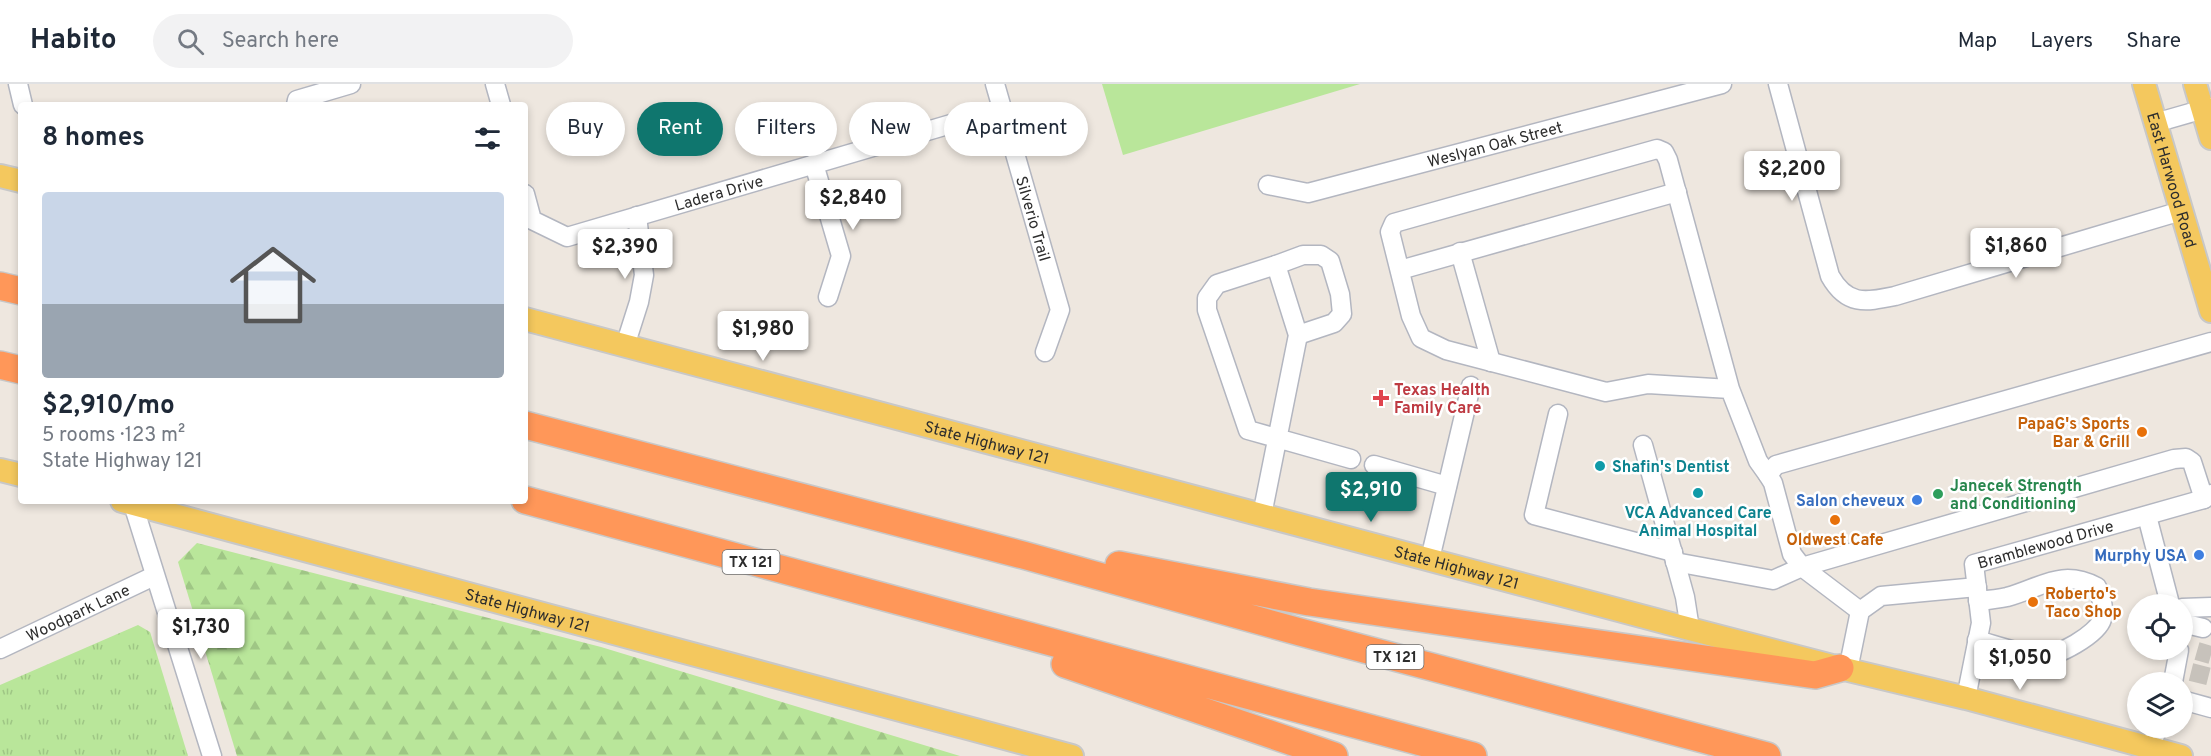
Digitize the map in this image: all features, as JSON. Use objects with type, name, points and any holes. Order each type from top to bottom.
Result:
[{"type":"highway","points":[[0,286],[18,290]]},
{"type":"highway","name":"TX 121","points":[[528,426],[1023,555],[1300,632],[1767,756]]},
{"type":"highway","name":"TX 121","points":[[528,501],[1473,756]]},
{"type":"highway","points":[[1023,555],[1089,559],[1309,602],[1815,675],[1844,669]]},
{"type":"highway","points":[[976,623],[1035,654],[1334,756]]},
{"type":"main road","name":"East Harwood Road","points":[[2144,84],[2211,311]]},
{"type":"main road","points":[[2195,84],[2207,108],[2211,138]]},
{"type":"main road","points":[[0,176],[18,180]]},
{"type":"main road","name":"State Highway 121","points":[[528,320],[1844,669],[2127,732]]},
{"type":"main road","points":[[0,470],[18,474]]},
{"type":"main road","name":"State Highway 121","points":[[136,504],[1072,756]]},
{"type":"main road","name":"State Highway 121","points":[[2154,738],[2181,756]]},
{"type":"street","points":[[18,84],[22,102]]},
{"type":"street","points":[[297,102],[351,84]]},
{"type":"street","points":[[495,84],[500,102]]},
{"type":"street","name":"Silverio Trail","points":[[995,84],[1000,102]]},
{"type":"street","name":"Weslyan Oak Street","points":[[1268,184],[1308,193],[1722,84]]},
{"type":"street","points":[[1778,84],[1830,276],[1846,297],[1876,299],[1895,296],[2181,211]]},
{"type":"street","points":[[2155,123],[2207,108]]},
{"type":"street","name":"Ladera Drive","points":[[528,205],[532,220],[567,237],[944,126]]},
{"type":"street","points":[[1730,389],[1648,384],[1606,392],[1446,350],[1421,338],[1411,316],[1390,232],[1394,223],[1657,149],[1664,152],[1730,389],[1758,461],[1773,483],[1792,554],[1802,567],[1860,611]]},
{"type":"street","name":"Silverio Trail","points":[[1016,156],[1060,310],[1045,352]]},
{"type":"street","points":[[814,164],[841,256],[828,297]]},
{"type":"street","points":[[1400,270],[1677,192]]},
{"type":"street","points":[[625,346],[639,302],[644,275],[637,216]]},
{"type":"street","points":[[1461,252],[1491,363]]},
{"type":"street","points":[[1298,335],[1334,322],[1342,314],[1340,294],[1330,261],[1321,255],[1303,255],[1217,284],[1207,298],[1207,310],[1248,430],[1351,459]]},
{"type":"street","points":[[1262,515],[1298,335],[1276,265]]},
{"type":"street","points":[[1768,475],[1776,465],[2211,342]]},
{"type":"street","points":[[1430,559],[1472,386]]},
{"type":"street","points":[[1558,414],[1534,515],[1674,557],[1773,580],[1802,567],[2174,459],[2186,458],[2192,462],[2207,497]]},
{"type":"street","points":[[1643,445],[1685,597],[1690,629]]},
{"type":"street","points":[[1374,465],[1447,486]]},
{"type":"street","name":"Bramblewood Drive","points":[[1966,698],[1981,624],[1974,564],[2207,497]]},
{"type":"street","points":[[130,504],[212,756]]},
{"type":"street","points":[[2147,516],[2167,594]]},
{"type":"street","name":"Woodpark Lane","points":[[0,649],[154,576]]},
{"type":"street","points":[[1844,669],[1860,611],[1881,596],[1978,594],[2007,597],[2043,583],[2066,578],[2084,580],[2097,587],[2104,607],[2102,622],[2092,633],[2061,652],[2043,657],[1977,640]]},
{"type":"street","points":[[2193,608],[2211,607]]},
{"type":"street","points":[[2193,625],[2203,628]]},
{"type":"street","points":[[2193,703],[2211,708]]},
{"type":"green space","points":[[1102,84],[1360,84],[1123,155]]},
{"type":"green space","points":[[197,543],[601,647],[960,756],[237,756],[178,562]]},
{"type":"green space","points":[[138,625],[150,632],[188,756],[0,756],[0,685]]},
{"type":"tunnel","points":[[2197,651],[2211,655]]},
{"type":"tunnel","points":[[2193,672],[2211,677]]},
{"type":"place","name":"Texas Health Family Care","points":[[1381,398]]},
{"type":"place","name":"PapaG's Sports Bar & Grill","points":[[2142,432]]},
{"type":"place","name":"Shafin's Dentist","points":[[1600,466]]},
{"type":"place","name":"VCA Advanced Care Animal Hospital","points":[[1698,493]]},
{"type":"place","name":"Janecek Strength and Conditioning","points":[[1938,494]]},
{"type":"place","name":"Salon cheveux","points":[[1917,500]]},
{"type":"place","name":"Oldwest Cafe","points":[[1835,520]]},
{"type":"place","name":"Murphy USA","points":[[2199,555]]},
{"type":"place","name":"Roberto's Taco Shop","points":[[2033,602]]}]
